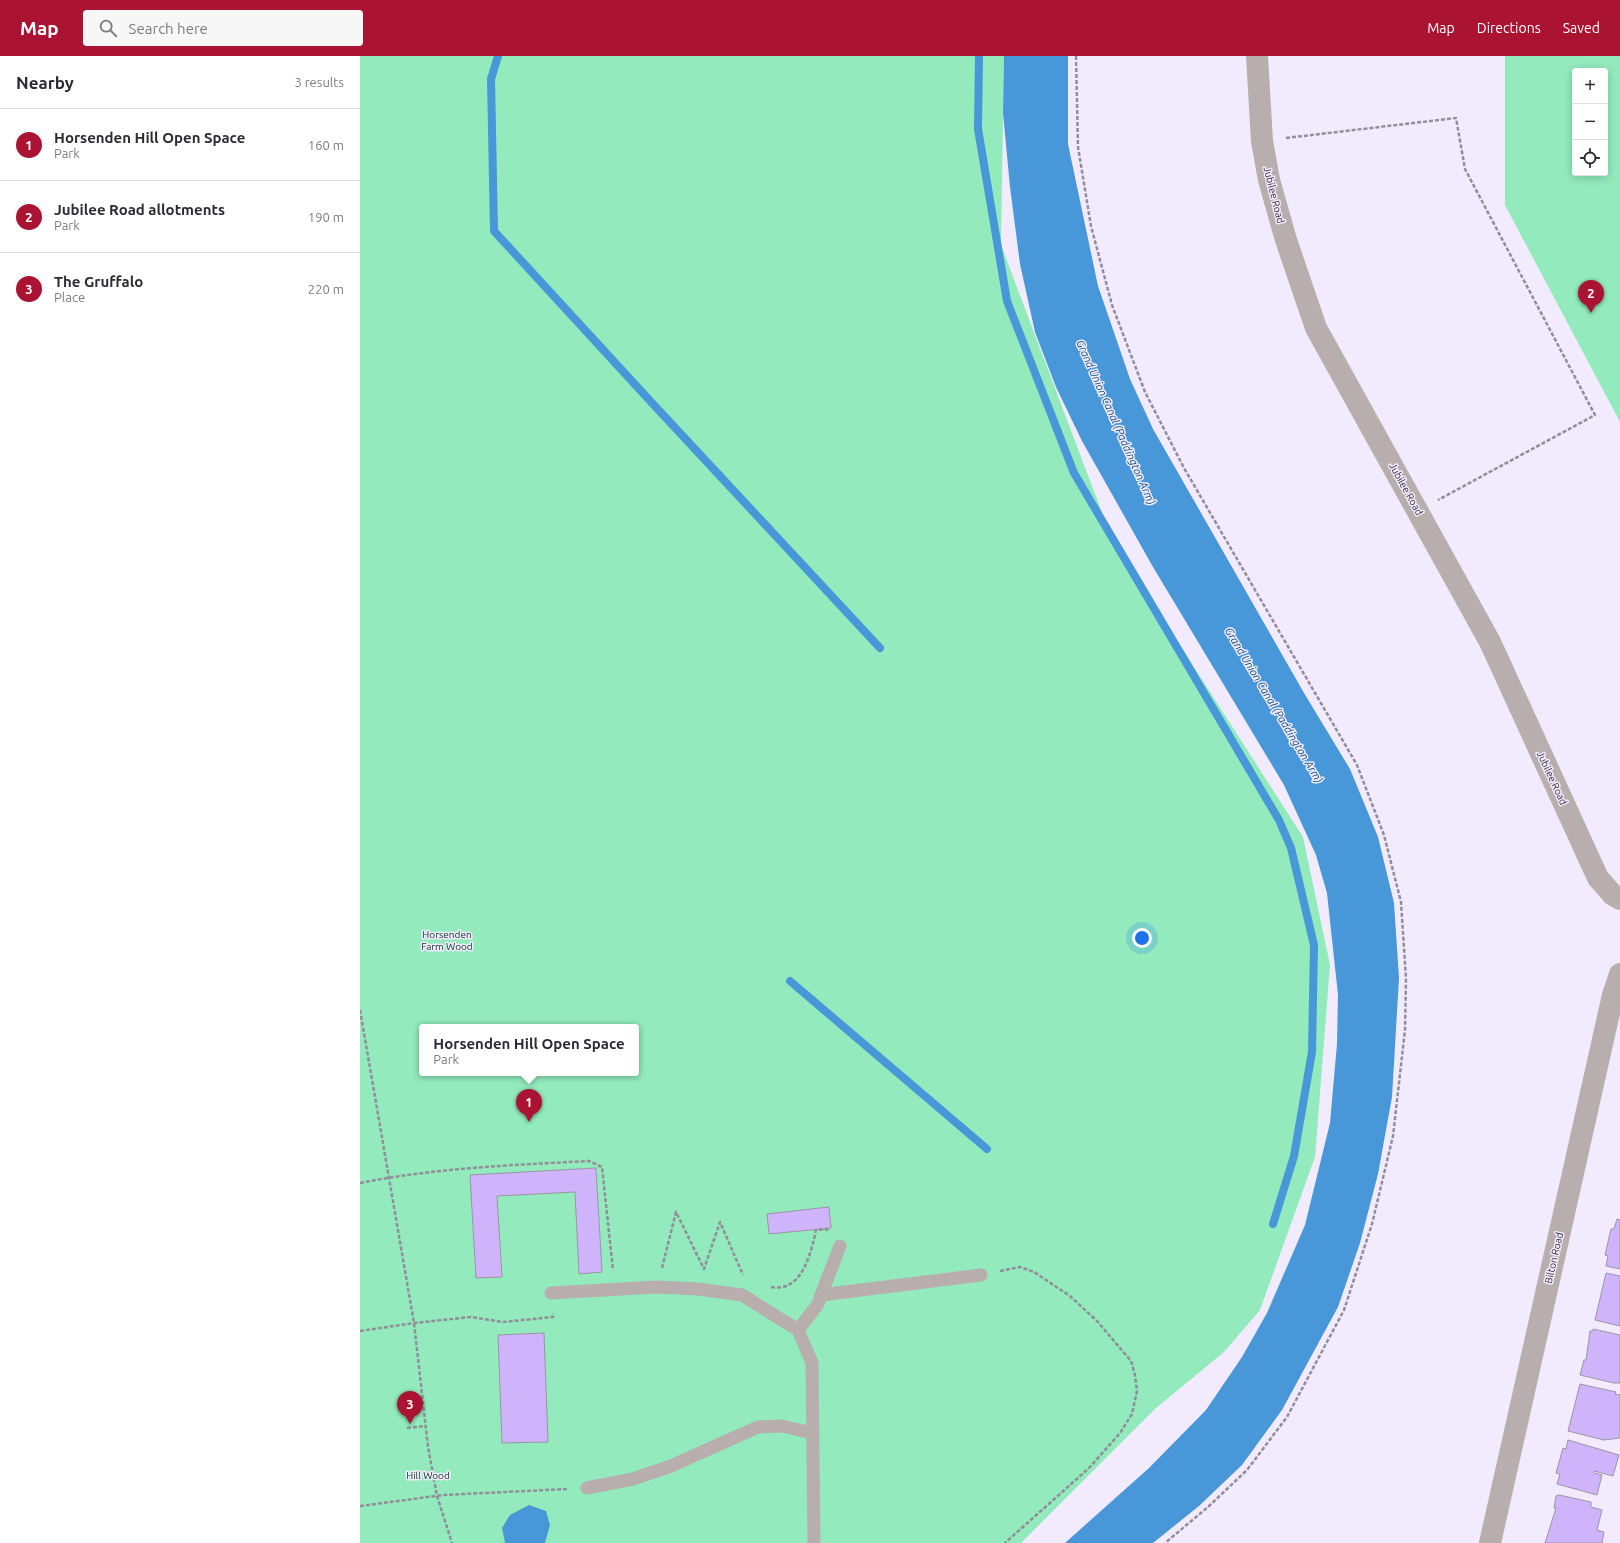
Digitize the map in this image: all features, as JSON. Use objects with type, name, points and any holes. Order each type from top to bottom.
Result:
[{"type":"street","name":"Jubilee Road","points":[[1257,56],[1262,141],[1269,180],[1286,240],[1316,328],[1490,642],[1598,878],[1613,895],[1620,899]]},
{"type":"street","name":"Bilton Road","points":[[1490,1543],[1613,995],[1620,974]]},
{"type":"lane","points":[[798,1330],[818,1304],[840,1246]]},
{"type":"lane","points":[[821,1295],[981,1275]]},
{"type":"lane","points":[[551,1293],[615,1288],[657,1287],[698,1289],[742,1296],[798,1330],[812,1363],[814,1543]]},
{"type":"lane","points":[[587,1488],[633,1479],[671,1466],[758,1427],[782,1426],[812,1433]]},
{"type":"path","points":[[1076,56],[1078,147],[1091,226],[1112,305],[1145,392],[1184,468],[1357,765],[1384,836],[1401,902],[1406,980],[1405,1030],[1392,1136],[1372,1224],[1344,1310],[1287,1417],[1247,1470],[1208,1507],[1165,1543]]},
{"type":"path","points":[[1262,141],[1456,118],[1466,170],[1595,415],[1418,510]]},
{"type":"path","points":[[360,1010],[414,1323],[425,1426],[437,1496],[452,1543]]},
{"type":"path","points":[[360,1183],[389,1177],[461,1168],[589,1161],[602,1167],[615,1288]]},
{"type":"path","points":[[657,1287],[676,1212],[704,1269],[720,1222],[742,1274],[748,1278]]},
{"type":"path","points":[[764,1286],[775,1288],[785,1286],[801,1273],[812,1247],[816,1230],[827,1229],[830,1237],[840,1246]]},
{"type":"path","points":[[981,1275],[1020,1267],[1034,1272],[1070,1296],[1097,1321],[1131,1361],[1136,1375],[1137,1390],[1132,1414],[1120,1433],[1089,1468],[1006,1543]]},
{"type":"path","points":[[360,1331],[471,1317],[503,1322],[553,1317]]},
{"type":"path","points":[[407,1428],[425,1426]]},
{"type":"path","points":[[360,1506],[437,1496],[587,1488]]},
{"type":"green space","points":[[360,56],[1004,56],[1001,245],[1112,539],[1303,837],[1330,965],[1315,1157],[1260,1310],[1224,1352],[1156,1408],[1021,1543],[360,1543]]},
{"type":"green space","points":[[1505,56],[1620,56],[1620,422],[1505,205]]},
{"type":"water","name":"Grand Union Canal (Paddington Arm)","points":[[1004,56],[1068,56],[1068,144],[1098,286],[1130,379],[1153,429],[1304,693],[1350,769],[1378,837],[1394,903],[1399,978],[1392,1097],[1378,1174],[1360,1243],[1338,1307],[1282,1410],[1242,1465],[1199,1506],[1153,1543],[1065,1543],[1149,1468],[1206,1410],[1242,1357],[1267,1313],[1305,1225],[1330,1123],[1337,1044],[1338,995],[1327,893],[1316,855],[1284,785],[1153,567],[1082,441],[1056,387],[1035,332],[1020,264],[1010,187],[1003,113]]},
{"type":"water","points":[[529,1505],[546,1511],[550,1525],[545,1543],[505,1543],[502,1528],[510,1515]]},
{"type":"building","points":[[596,1168],[602,1272],[579,1274],[575,1192],[497,1196],[502,1277],[476,1278],[470,1175]]},
{"type":"building","points":[[829,1207],[831,1228],[769,1234],[767,1214]]},
{"type":"building","points":[[1617,1219],[1620,1220],[1620,1269],[1606,1266],[1608,1256],[1605,1255],[1611,1229],[1614,1229]]},
{"type":"building","points":[[1606,1273],[1620,1276],[1620,1326],[1595,1320]]},
{"type":"building","points":[[1593,1329],[1620,1335],[1620,1383],[1580,1375],[1584,1360],[1586,1360],[1590,1331],[1593,1331]]},
{"type":"building","points":[[544,1333],[548,1442],[502,1443],[498,1335]]},
{"type":"building","points":[[1580,1384],[1616,1392],[1615,1394],[1620,1395],[1620,1438],[1604,1440],[1568,1431]]},
{"type":"building","points":[[1568,1440],[1619,1455],[1613,1476],[1594,1471],[1594,1473],[1602,1475],[1597,1495],[1557,1484],[1560,1474],[1556,1473],[1563,1448],[1566,1449]]},
{"type":"building","points":[[1559,1495],[1591,1502],[1591,1507],[1602,1510],[1597,1530],[1604,1532],[1602,1543],[1545,1543],[1556,1508],[1554,1508],[1556,1496]]},
{"type":"waterway","points":[[498,56],[491,79],[494,231],[880,648]]},
{"type":"waterway","points":[[979,56],[978,129],[1007,301],[1074,473],[1279,820],[1291,848],[1314,945],[1312,1052],[1294,1156],[1273,1224]]},
{"type":"waterway","points":[[790,981],[987,1149]]},
{"type":"place","name":"Jubilee Road allotments","points":[[1591,313]]},
{"type":"place","name":"Horsenden Hill Open Space","points":[[529,1122]]},
{"type":"place","name":"The Gruffalo","points":[[410,1424]]},
{"type":"park label","name":"Horsenden Farm Wood","points":[[447,940]]},
{"type":"park label","name":"Hill Wood","points":[[428,1475]]}]
